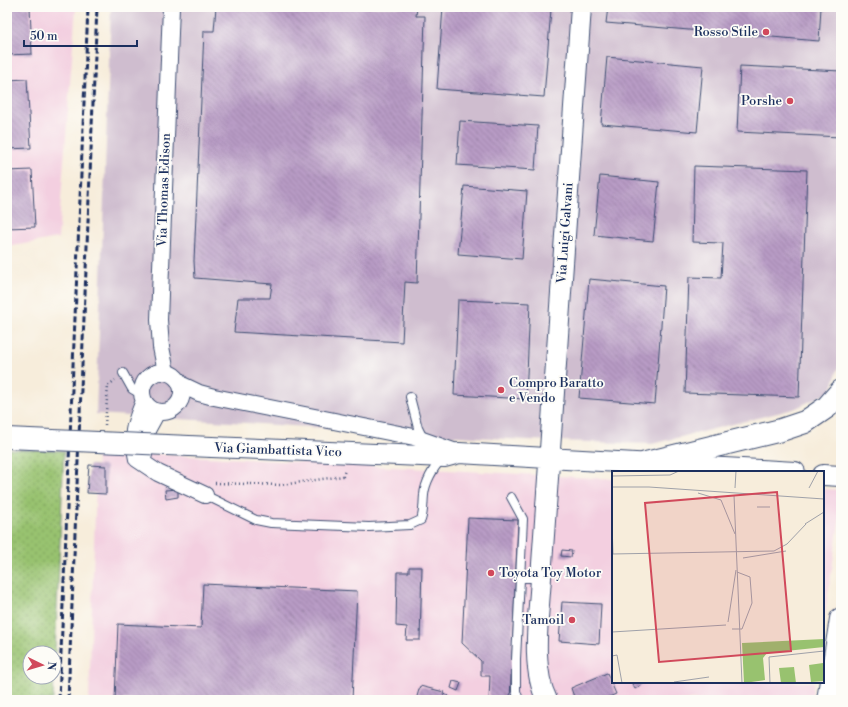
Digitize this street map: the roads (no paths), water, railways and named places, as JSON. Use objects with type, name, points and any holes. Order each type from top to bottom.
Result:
[{"type":"main road","points":[[646,464],[781,430],[806,422],[827,407],[841,391]]},
{"type":"main road","points":[[828,700],[841,619]]},
{"type":"street","name":"Via Thomas Edison","points":[[166,372],[161,347],[159,320],[171,7]]},
{"type":"street","name":"Via Luigi Galvani","points":[[547,700],[542,690],[537,663],[541,578],[547,501],[548,458],[581,7]]},
{"type":"street","points":[[148,378],[159,320]]},
{"type":"street","points":[[143,398],[148,407],[157,412],[167,412],[174,409],[181,397],[182,390],[177,378],[166,372],[153,374],[144,383],[143,398],[134,425],[133,438],[137,459],[158,473],[205,495]]},
{"type":"street","points":[[180,384],[214,397],[414,437],[451,455]]},
{"type":"street","points":[[157,412],[144,434],[143,454],[158,473]]},
{"type":"street","name":"Via Giambattista Vico","points":[[7,438],[212,447],[548,458],[776,471]]},
{"type":"street","points":[[824,475],[841,476]]},
{"type":"lane","points":[[123,373],[132,389],[143,398]]},
{"type":"lane","points":[[410,397],[418,428],[424,441]]},
{"type":"lane","points":[[205,495],[256,520],[271,523],[369,527],[410,525],[421,520],[424,510],[424,494],[433,467],[451,455]]},
{"type":"lane","points":[[511,497],[523,519],[516,659],[516,691],[519,700]]},
{"type":"lane","points":[[520,578],[541,578]]},
{"type":"railway","points":[[59,700],[88,7]]},
{"type":"railway","points":[[68,700],[97,7]]},
{"type":"place","name":"Rosso Stile","points":[[766,32]]},
{"type":"place","name":"Porshe","points":[[790,101]]},
{"type":"place","name":"Compro Baratto e Vendo","points":[[501,390]]},
{"type":"place","name":"Toyota Toy Motor","points":[[491,573]]},
{"type":"place","name":"Tamoil","points":[[572,620]]}]
